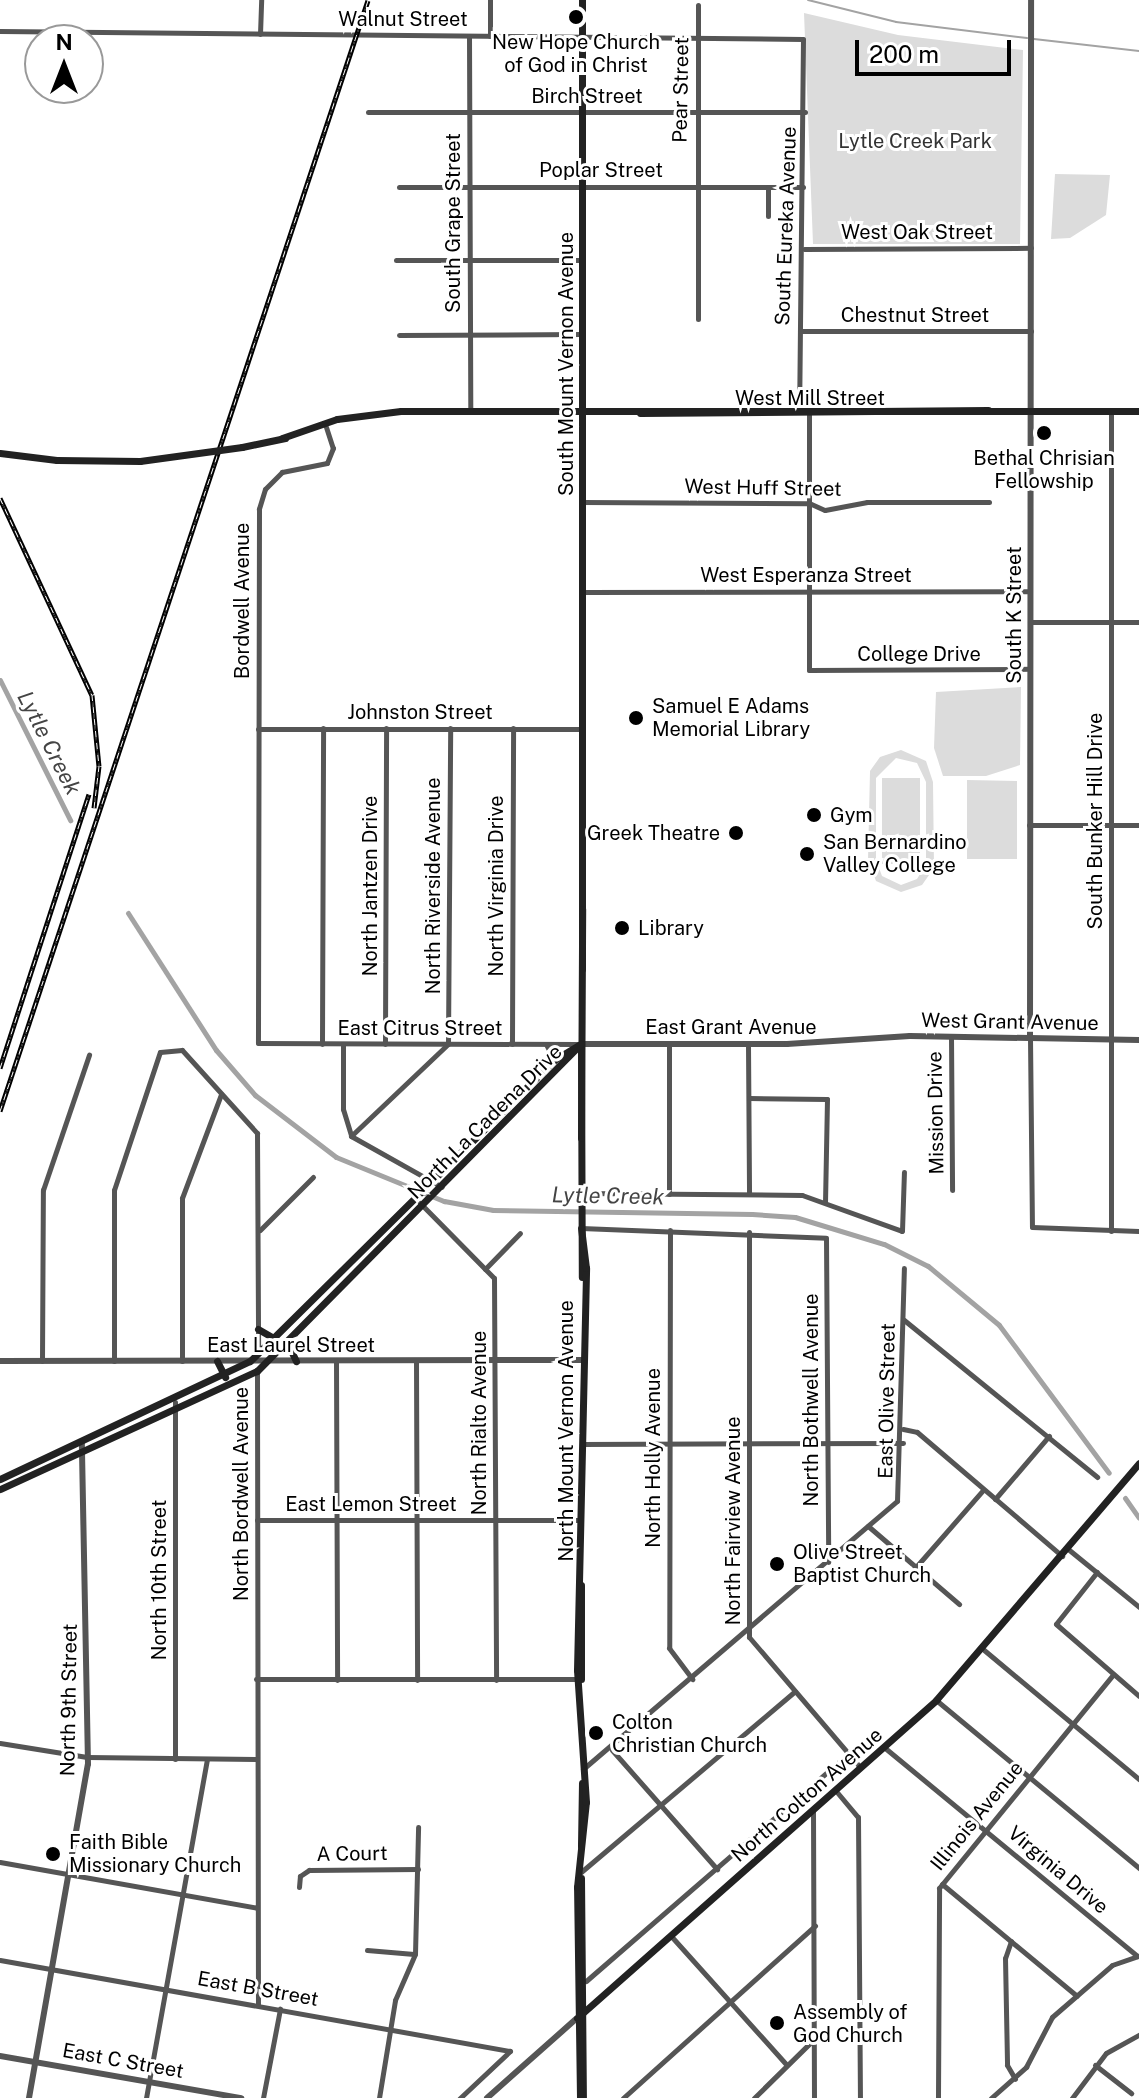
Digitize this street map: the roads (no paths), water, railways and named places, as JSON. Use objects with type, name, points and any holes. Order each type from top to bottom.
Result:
[{"type":"main road","name":"South Mount Vernon Avenue","points":[[582,0],[582,729]]},
{"type":"main road","name":"West Mill Street","points":[[799,411],[988,410]]},
{"type":"main road","name":"West Mill Street","points":[[282,438],[382,412],[1139,411]]},
{"type":"main road","name":"West Mill Street","points":[[0,453],[57,460],[140,461],[242,447],[344,420]]},
{"type":"main road","name":"North Mount Vernon Avenue","points":[[581,2098],[577,2018],[582,1783],[582,729]]},
{"type":"main road","name":"North La Cadena Drive","points":[[0,1479],[175,1402],[255,1359],[554,1060],[581,1044]]},
{"type":"main road","name":"North La Cadena Drive","points":[[0,1489],[176,1411],[269,1362],[529,1102],[581,1044]]},
{"type":"main road","points":[[520,1093],[529,1102]]},
{"type":"main road","points":[[324,1290],[332,1299]]},
{"type":"main road","points":[[258,1329],[275,1339]]},
{"type":"main road","points":[[288,1343],[296,1361]]},
{"type":"main road","points":[[217,1361],[225,1377]]},
{"type":"main road","name":"North Colton Avenue","points":[[577,2018],[936,1700],[984,1650],[1139,1463]]},
{"type":"main road","points":[[0,1496],[27,1478]]},
{"type":"main road","name":"North Mount Vernon Avenue","points":[[581,1875],[586,1981],[581,2098]]},
{"type":"street","points":[[260,34],[261,0]]},
{"type":"street","points":[[490,0],[490,36]]},
{"type":"street","name":"South K Street","points":[[1031,0],[1029,825],[1033,1230],[1111,1231]]},
{"type":"street","name":"Pear Street","points":[[698,5],[698,319]]},
{"type":"street","name":"Walnut Street","points":[[1,32],[803,39]]},
{"type":"street","name":"South Grape Street","points":[[469,36],[470,411]]},
{"type":"street","name":"South Eureka Avenue","points":[[799,411],[799,331],[804,249],[803,39]]},
{"type":"street","name":"Birch Street","points":[[368,112],[805,112]]},
{"type":"street","name":"Poplar Street","points":[[399,187],[803,187]]},
{"type":"street","points":[[768,187],[768,216]]},
{"type":"street","name":"West Oak Street","points":[[804,249],[1031,248]]},
{"type":"street","points":[[396,260],[583,260]]},
{"type":"street","name":"Chestnut Street","points":[[799,331],[1031,331]]},
{"type":"street","points":[[399,335],[583,334]]},
{"type":"street","name":"South Bunker Hill Drive","points":[[1111,411],[1111,1231]]},
{"type":"street","points":[[809,413],[809,591]]},
{"type":"street","name":"Bordwell Avenue","points":[[258,729],[260,499],[282,472],[327,463],[333,448],[326,427]]},
{"type":"street","name":"West Huff Street","points":[[582,502],[809,503],[825,510],[867,502],[989,502]]},
{"type":"street","name":"College Drive","points":[[809,591],[809,670],[1029,669]]},
{"type":"street","name":"West Esperanza Street","points":[[583,592],[1030,591]]},
{"type":"street","points":[[1030,622],[1139,622]]},
{"type":"street","points":[[322,1044],[323,728]]},
{"type":"street","name":"North Jantzen Drive","points":[[385,1044],[386,728]]},
{"type":"street","name":"North Riverside Avenue","points":[[448,1044],[450,728]]},
{"type":"street","name":"North Virginia Drive","points":[[512,1044],[513,728]]},
{"type":"street","name":"Johnston Street","points":[[258,729],[582,729]]},
{"type":"street","name":"East Citrus Street","points":[[258,729],[258,1043],[581,1044]]},
{"type":"street","points":[[1029,825],[1139,825]]},
{"type":"street","name":"Mission Drive","points":[[951,1036],[952,1190]]},
{"type":"street","name":"West Grant Avenue","points":[[881,1037],[1139,1040]]},
{"type":"street","name":"East Grant Avenue","points":[[581,1044],[748,1045],[881,1037]]},
{"type":"street","points":[[343,1044],[343,1109],[351,1136],[440,1189]]},
{"type":"street","points":[[351,1136],[448,1044]]},
{"type":"street","points":[[546,1044],[554,1060]]},
{"type":"street","points":[[669,1044],[669,1194]]},
{"type":"street","points":[[748,1045],[749,1193]]},
{"type":"street","points":[[114,1361],[114,1190],[160,1052],[191,1055],[221,1094],[182,1198],[182,1361]]},
{"type":"street","points":[[42,1361],[43,1190],[89,1055]]},
{"type":"street","name":"North Bordwell Avenue","points":[[221,1094],[257,1133],[258,2005]]},
{"type":"street","points":[[749,1098],[827,1099],[825,1202]]},
{"type":"street","points":[[581,1193],[749,1193],[825,1202],[902,1231],[904,1172]]},
{"type":"street","points":[[259,1231],[313,1177]]},
{"type":"street","name":"North Rialto Avenue","points":[[415,1199],[425,1205],[494,1278],[496,1680]]},
{"type":"street","points":[[581,1228],[749,1232]]},
{"type":"street","name":"North Holly Avenue","points":[[670,1230],[669,1648],[692,1679]]},
{"type":"street","points":[[1111,1231],[1139,1231]]},
{"type":"street","name":"North Bothwell Avenue","points":[[749,1232],[826,1238],[828,1562]]},
{"type":"street","name":"North Fairview Avenue","points":[[749,1232],[749,1630],[795,1691],[861,1768]]},
{"type":"street","points":[[485,1269],[520,1233]]},
{"type":"street","name":"East Olive Street","points":[[582,1769],[612,1750],[828,1562],[902,1492],[904,1268]]},
{"type":"street","points":[[904,1320],[1097,1477]]},
{"type":"street","name":"East Laurel Street","points":[[0,1361],[582,1360]]},
{"type":"street","points":[[336,1361],[337,1680]]},
{"type":"street","points":[[416,1361],[417,1680]]},
{"type":"street","name":"North 10th Street","points":[[175,1402],[175,1759]]},
{"type":"street","points":[[903,1429],[917,1432],[983,1490],[1065,1552],[1097,1572],[1139,1607]]},
{"type":"street","points":[[995,1499],[1049,1436]]},
{"type":"street","name":"North 9th Street","points":[[29,2098],[87,1757],[86,1452],[82,1443]]},
{"type":"street","points":[[582,1444],[903,1443]]},
{"type":"street","points":[[915,1568],[983,1490]]},
{"type":"street","name":"East Lemon Street","points":[[257,1520],[581,1520]]},
{"type":"street","points":[[868,1526],[959,1604]]},
{"type":"street","points":[[1097,1572],[1056,1624],[1139,1696]]},
{"type":"street","points":[[984,1650],[1139,1779]]},
{"type":"street","name":"Illinois Avenue","points":[[938,2098],[936,1900],[942,1884],[1113,1675]]},
{"type":"street","points":[[256,1679],[581,1679]]},
{"type":"street","points":[[581,1875],[795,1691]]},
{"type":"street","points":[[936,1700],[1139,1868]]},
{"type":"street","points":[[0,1743],[87,1757],[257,1759]]},
{"type":"street","name":"Virginia Drive","points":[[885,1748],[1138,1956]]},
{"type":"street","points":[[612,1750],[717,1869]]},
{"type":"street","name":"North Colton Avenue","points":[[586,1981],[849,1753]]},
{"type":"street","points":[[146,2098],[207,1759]]},
{"type":"street","points":[[836,1791],[858,1817],[860,2098]]},
{"type":"street","points":[[813,1811],[816,1925],[814,2098]]},
{"type":"street","points":[[379,2098],[401,1979],[415,1954],[418,1827]]},
{"type":"street","points":[[0,1862],[257,1908]]},
{"type":"street","name":"A Court","points":[[299,1887],[300,1876],[309,1870],[418,1869]]},
{"type":"street","points":[[942,1884],[1077,1996]]},
{"type":"street","points":[[623,2098],[816,1925]]},
{"type":"street","points":[[671,1936],[785,2063]]},
{"type":"street","points":[[1011,1941],[1005,1958],[1007,2065],[1015,2079]]},
{"type":"street","points":[[367,1950],[415,1954]]},
{"type":"street","points":[[991,2098],[1015,2079],[1048,2022],[1112,1965],[1138,1956]]},
{"type":"street","name":"East B Street","points":[[0,1960],[510,2051],[460,2098]]},
{"type":"street","points":[[263,2098],[280,2009]]},
{"type":"street","name":"North Colton Avenue","points":[[487,2098],[577,2018]]},
{"type":"street","points":[[1072,2098],[1095,2065],[1139,2035]]},
{"type":"street","points":[[754,2098],[785,2063],[814,2039]]},
{"type":"street","name":"East C Street","points":[[0,2056],[241,2098]]},
{"type":"street","points":[[1095,2065],[1131,2093]]},
{"type":"waterway","name":"Lytle Creek","points":[[808,0],[896,22],[1027,38]]},
{"type":"waterway","name":"Lytle Creek","points":[[1034,39],[1139,51]]},
{"type":"waterway","name":"Lytle Creek","points":[[0,680],[70,820]]},
{"type":"waterway","name":"Lytle Creek","points":[[128,913],[216,1050],[255,1095],[336,1157],[444,1201],[493,1210],[795,1217],[884,1244],[928,1266],[999,1325],[1109,1473]]},
{"type":"waterway","name":"Lytle Creek","points":[[1125,1498],[1139,1518]]},
{"type":"railway","points":[[0,1111],[368,0]]},
{"type":"railway","points":[[0,498],[92,695],[99,766],[94,808]]},
{"type":"railway","points":[[0,1068],[89,794]]},
{"type":"place","name":"New Hope Church of God in Christ","points":[[576,17]]},
{"type":"place","name":"Bethal Chrisian Fellowship","points":[[1044,433]]},
{"type":"place","name":"Samuel E Adams Memorial Library","points":[[636,718]]},
{"type":"place","name":"Gym","points":[[814,815]]},
{"type":"place","name":"Greek Theatre","points":[[736,833]]},
{"type":"place","name":"San Bernardino Valley College","points":[[807,854]]},
{"type":"place","name":"Library","points":[[622,928]]},
{"type":"place","name":"Olive Street Baptist Church","points":[[777,1564]]},
{"type":"place","name":"Colton Christian Church","points":[[596,1733]]},
{"type":"place","name":"Faith Bible Missionary Church","points":[[53,1854]]},
{"type":"place","name":"Assembly of God Church","points":[[777,2023]]},
{"type":"park label","name":"Lytle Creek Park","points":[[915,141]]}]
